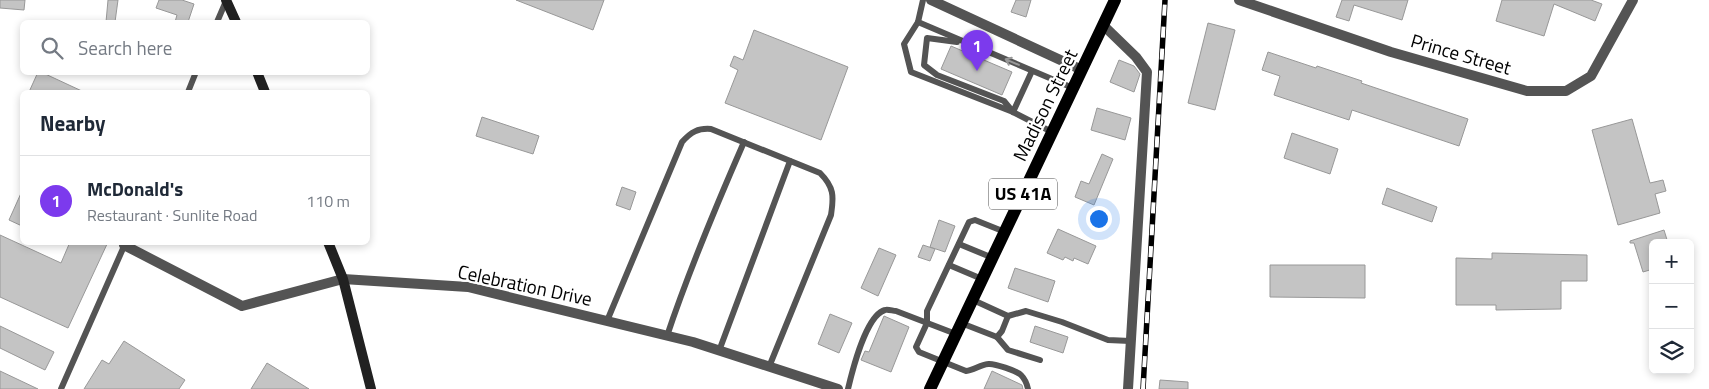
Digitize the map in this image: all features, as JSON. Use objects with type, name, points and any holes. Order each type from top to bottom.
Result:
[{"type":"main road","name":"Madison Street","points":[[930,389],[1115,0]]},
{"type":"street","points":[[226,0],[235,20]]},
{"type":"street","points":[[931,0],[1082,70]]},
{"type":"street","name":"Prince Street","points":[[1238,0],[1391,52],[1527,91],[1566,91],[1591,76],[1633,0]]},
{"type":"street","points":[[1104,26],[1136,57],[1147,72],[1128,389]]},
{"type":"street","points":[[258,75],[264,90]]},
{"type":"street","name":"Celebration Drive","points":[[127,245],[242,306],[343,279],[468,287],[667,336],[838,389]]},
{"type":"street","points":[[329,245],[343,279],[371,389]]},
{"type":"lane","points":[[218,20],[226,0]]},
{"type":"lane","points":[[923,0],[918,22],[904,44],[911,72],[1013,112],[1052,132]]},
{"type":"lane","points":[[918,22],[1074,88]]},
{"type":"lane","points":[[971,45],[939,38],[927,38],[924,65],[937,75],[1004,101],[1013,112]]},
{"type":"lane","points":[[1013,112],[1032,70]]},
{"type":"lane","points":[[189,90],[195,75]]},
{"type":"lane","points":[[607,321],[682,142],[689,134],[700,128],[711,129],[820,173],[830,183],[834,198],[832,215],[769,367]]},
{"type":"lane","points":[[667,336],[682,292],[744,142]]},
{"type":"lane","points":[[719,351],[790,161]]},
{"type":"lane","points":[[1005,232],[975,220],[969,222],[927,311],[927,323],[916,347],[918,352],[966,371],[990,363],[1021,375],[1027,383],[1028,389]]},
{"type":"lane","points":[[959,244],[992,258]]},
{"type":"lane","points":[[61,389],[125,245]]},
{"type":"lane","points":[[949,265],[982,279]]},
{"type":"lane","points":[[973,300],[1008,316],[1026,311],[1062,322],[1108,340],[1130,341]]},
{"type":"lane","points":[[848,389],[854,360],[862,340],[878,314],[886,309],[927,323],[997,337],[1008,350],[1040,360]]},
{"type":"lane","points":[[997,337],[1002,331],[1008,316]]},
{"type":"building","points":[[0,0],[25,0],[24,10],[0,8]]},
{"type":"building","points":[[108,0],[118,0],[115,20],[106,20]]},
{"type":"building","points":[[159,0],[182,0],[194,4],[189,20],[176,20],[177,15],[156,8]]},
{"type":"building","points":[[516,0],[604,0],[593,30]]},
{"type":"building","points":[[1016,0],[1031,0],[1026,17],[1011,12]]},
{"type":"building","points":[[1342,0],[1408,0],[1402,20],[1354,5],[1349,21],[1336,17]]},
{"type":"building","points":[[1502,0],[1591,0],[1602,4],[1595,21],[1554,4],[1544,36],[1496,21]]},
{"type":"building","points":[[1208,23],[1235,30],[1215,110],[1188,103]]},
{"type":"building","points":[[754,30],[848,67],[821,140],[725,103],[738,70],[730,66],[734,56],[743,60]]},
{"type":"building","points":[[951,46],[1012,72],[1002,95],[941,69]]},
{"type":"building","points":[[1268,52],[1362,81],[1361,83],[1468,119],[1459,146],[1352,110],[1349,120],[1274,95],[1280,76],[1262,70]]},
{"type":"building","points":[[1119,60],[1134,66],[1140,74],[1134,92],[1110,82]]},
{"type":"building","points":[[37,75],[47,75],[80,90],[30,90]]},
{"type":"building","points":[[1097,108],[1131,118],[1125,140],[1091,130]]},
{"type":"building","points":[[482,117],[539,136],[533,154],[476,136]]},
{"type":"building","points":[[1632,119],[1650,183],[1663,180],[1666,191],[1655,194],[1660,213],[1618,225],[1592,130]]},
{"type":"building","points":[[1292,133],[1338,149],[1330,174],[1284,158]]},
{"type":"building","points":[[1102,154],[1113,159],[1094,205],[1075,197],[1081,181],[1089,184]]},
{"type":"building","points":[[622,187],[636,192],[630,210],[616,205]]},
{"type":"building","points":[[1387,188],[1437,207],[1432,222],[1382,204]]},
{"type":"building","points":[[20,195],[20,225],[9,220]]},
{"type":"building","points":[[939,220],[955,226],[945,252],[930,247]]},
{"type":"building","points":[[1058,229],[1096,246],[1088,264],[1074,258],[1073,261],[1065,257],[1063,260],[1047,253]]},
{"type":"building","points":[[1664,230],[1667,239],[1649,239],[1649,270],[1643,272],[1634,243],[1630,243],[1630,241]]},
{"type":"building","points":[[0,235],[61,263],[69,245],[107,245],[68,328],[0,297]]},
{"type":"building","points":[[923,245],[935,249],[930,261],[918,257]]},
{"type":"building","points":[[879,248],[896,255],[878,296],[861,288]]},
{"type":"building","points":[[1492,253],[1587,255],[1587,281],[1561,281],[1561,309],[1496,310],[1496,305],[1456,305],[1456,258],[1492,259]]},
{"type":"building","points":[[1270,265],[1365,265],[1365,298],[1270,297]]},
{"type":"building","points":[[1015,268],[1055,281],[1048,302],[1008,288]]},
{"type":"building","points":[[830,314],[852,323],[839,353],[818,344]]},
{"type":"building","points":[[884,316],[909,327],[891,372],[861,360],[865,351],[869,352]]},
{"type":"building","points":[[0,326],[54,352],[45,370],[0,348]]},
{"type":"building","points":[[1035,326],[1068,337],[1063,353],[1030,342]]},
{"type":"building","points":[[124,341],[185,380],[179,389],[84,389],[102,360],[109,364]]},
{"type":"building","points":[[267,363],[309,389],[251,389]]},
{"type":"building","points":[[0,371],[38,389],[0,389]]},
{"type":"building","points":[[992,371],[1022,385],[1023,389],[984,389]]},
{"type":"building","points":[[1160,380],[1188,382],[1188,389],[1159,389]]},
{"type":"railway","points":[[1143,389],[1165,0]]},
{"type":"place","name":"McDonald's","points":[[977,71]]}]
